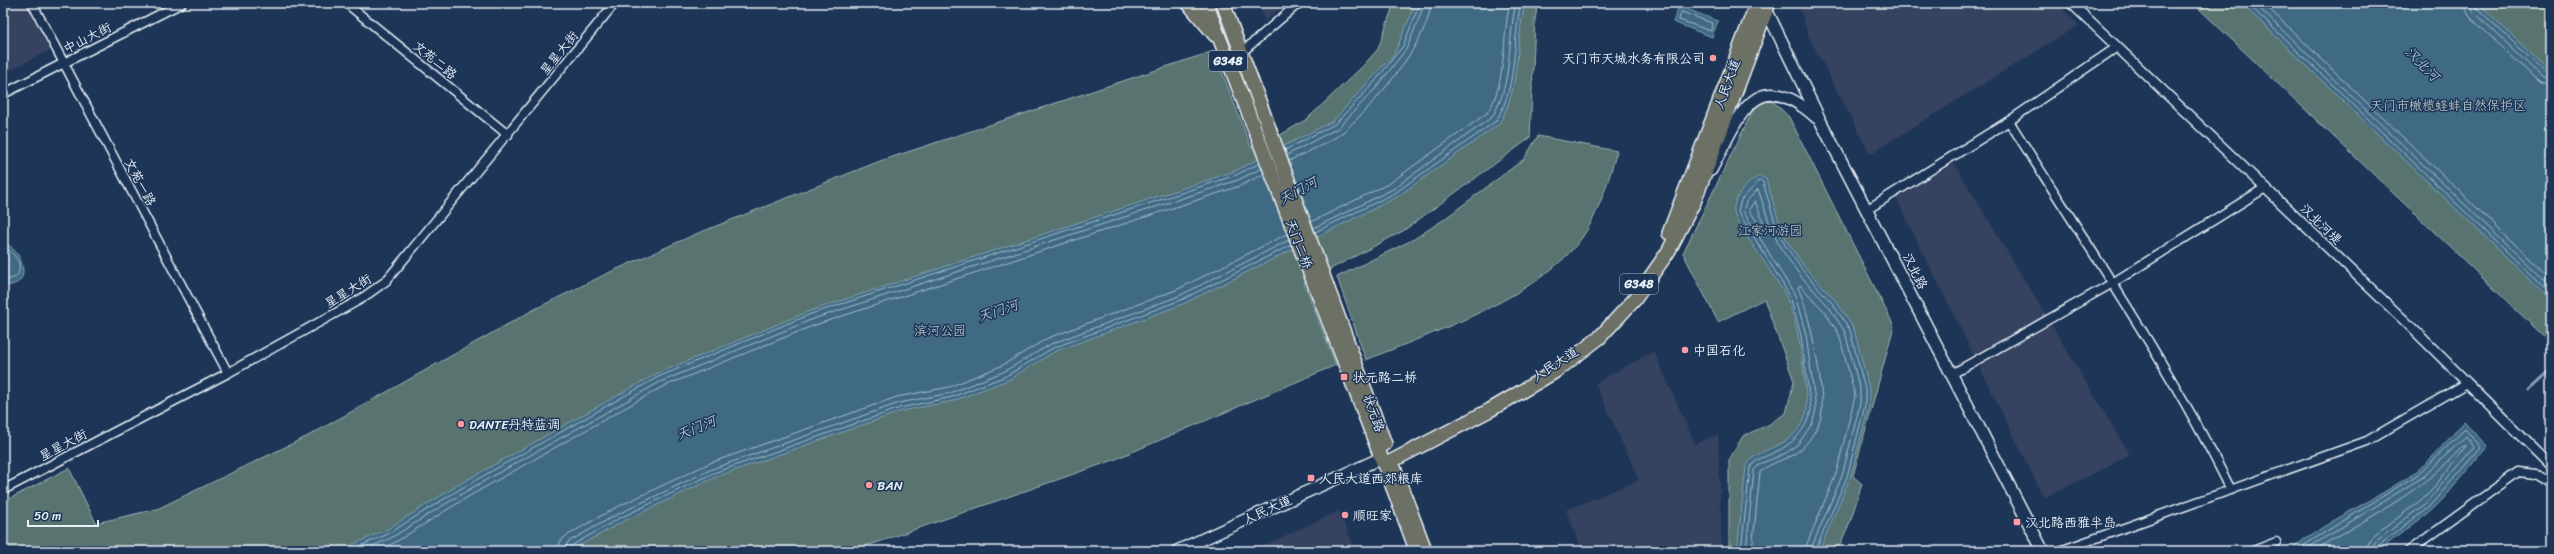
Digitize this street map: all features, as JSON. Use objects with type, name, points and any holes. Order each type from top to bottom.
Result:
[{"type":"highway","points":[[1188,3],[1221,42]]},
{"type":"highway","name":"G348","points":[[1206,3],[1221,42],[1257,116]]},
{"type":"highway","name":"G348","points":[[1223,3],[1241,53],[1257,116]]},
{"type":"highway","points":[[1234,3],[1235,37]]},
{"type":"highway","name":"人民大道","points":[[1386,459],[1528,389],[1580,354],[1599,338],[1635,299],[1653,276],[1683,226],[1694,202],[1764,5]]},
{"type":"highway","name":"人民大道","points":[[1386,459],[1552,368],[1593,337],[1630,296],[1663,247],[1677,217],[1764,5]]},
{"type":"highway","name":"天门二桥","points":[[1257,116],[1318,277]]},
{"type":"highway","name":"状元路","points":[[1318,277],[1386,459]]},
{"type":"main road","name":"汉北路","points":[[1764,5],[1821,122],[1868,209],[2043,551]]},
{"type":"main road","points":[[1694,202],[1737,121],[1751,101],[1758,97],[1772,93],[1792,99],[1821,122]]},
{"type":"main road","name":"人民大道","points":[[1178,551],[1386,459]]},
{"type":"main road","name":"人民大道","points":[[1195,551],[1386,459]]},
{"type":"main road","name":"状元路","points":[[1386,459],[1416,551]]},
{"type":"main road","name":"状元路","points":[[1386,459],[1426,551]]},
{"type":"street","name":"文苑一路","points":[[32,3],[228,373]]},
{"type":"street","name":"中山大街","points":[[3,94],[182,3]]},
{"type":"street","name":"文苑二路","points":[[346,3],[508,135]]},
{"type":"street","name":"星星大街","points":[[3,490],[228,373],[361,300],[386,281],[508,135],[615,3]]},
{"type":"street","points":[[1241,53],[1299,3]]},
{"type":"street","name":"汉北河堤","points":[[2071,3],[2265,188],[2551,466]]},
{"type":"street","points":[[1868,209],[2009,121],[2117,47]]},
{"type":"street","points":[[2009,121],[2181,399],[2231,490]]},
{"type":"street","points":[[1952,374],[2111,284],[2265,188]]},
{"type":"street","points":[[2060,551],[2367,441],[2467,383]]},
{"type":"street","points":[[2409,551],[2518,472],[2534,474],[2551,484]]},
{"type":"street","points":[[2252,551],[2276,542]]},
{"type":"shaded area","points":[[3,3],[27,3],[52,49],[3,74]]},
{"type":"shaded area","points":[[1258,3],[1286,3],[1265,21]]},
{"type":"shaded area","points":[[1798,3],[2056,3],[2079,25],[1870,154],[1809,37]]},
{"type":"shaded area","points":[[1954,163],[2130,455],[2044,498],[1896,198]]},
{"type":"shaded area","points":[[1654,351],[1695,444],[1718,434],[1722,551],[1582,551],[1566,510],[1639,480],[1595,383]]},
{"type":"shaded area","points":[[1339,511],[1356,551],[1252,551]]},
{"type":"green space","name":"滨河公园","points":[[1394,3],[1538,3],[1535,20],[1530,138],[1403,231],[1304,283],[1336,365],[1111,461],[876,543],[846,551],[3,551],[3,502],[69,468],[96,523],[157,509],[308,436],[535,309],[608,273],[696,234],[880,161],[1214,51],[1251,147],[1282,134],[1307,119],[1363,66],[1378,49]]},
{"type":"green space","name":"天门市橄榄蛏蚌自然保护区","points":[[2193,3],[2544,3],[2551,10],[2551,343]]},
{"type":"green space","name":"江家河游园","points":[[1766,101],[1774,102],[1789,117],[1894,326],[1853,476],[1862,484],[1850,522],[1837,551],[1729,551],[1729,460],[1743,436],[1768,425],[1786,413],[1794,381],[1764,299],[1718,322],[1683,253],[1754,108]]},
{"type":"green space","points":[[1538,136],[1617,151],[1601,202],[1587,230],[1569,253],[1545,274],[1518,292],[1455,324],[1366,360],[1337,277],[1414,239],[1443,220],[1524,159]]},
{"type":"water","name":"天门河","points":[[1416,3],[1525,3],[1511,95],[1499,124],[1397,197],[1183,304],[1054,352],[1008,380],[953,401],[902,411],[716,477],[620,523],[570,551],[338,551],[386,530],[458,485],[656,374],[810,311],[1235,171],[1333,121],[1394,54]]},
{"type":"water","name":"天门市橄榄蛏蚌自然保护区","points":[[2241,3],[2478,3],[2551,73],[2551,300]]},
{"type":"water","points":[[1679,6],[1718,21],[1712,37],[1673,22]]},
{"type":"water","points":[[1760,176],[1766,179],[1780,225],[1788,243],[1806,269],[1836,301],[1854,329],[1869,388],[1869,406],[1850,478],[1819,551],[1737,551],[1746,466],[1753,458],[1786,441],[1794,434],[1801,424],[1807,410],[1801,352],[1791,308],[1786,296],[1741,227],[1734,211],[1734,206],[1742,190],[1751,181]]},
{"type":"water","points":[[3,242],[17,253],[23,268],[22,276],[19,281],[13,285],[3,285]]},
{"type":"water","points":[[2464,422],[2487,446],[2446,496],[2431,511],[2378,551],[2289,551],[2320,529],[2386,491],[2418,470],[2436,453]]},
{"type":"waterway","points":[[2528,391],[2551,370]]},
{"type":"place","name":"天门市天城水务有限公司","points":[[1713,58]]},
{"type":"place","name":"中国石化","points":[[1685,350]]},
{"type":"place","name":"状元路二桥","points":[[1344,377]]},
{"type":"place","name":"DANTE丹特蓝调","points":[[461,424]]},
{"type":"place","name":"人民大道西郊粮库","points":[[1311,478]]},
{"type":"place","name":"BAN","points":[[869,485]]},
{"type":"place","name":"顺旺家","points":[[1345,515]]},
{"type":"place","name":"汉北路西雅半岛","points":[[2017,522]]},
{"type":"water label","name":"汉北河","points":[[2422,64]]}]
